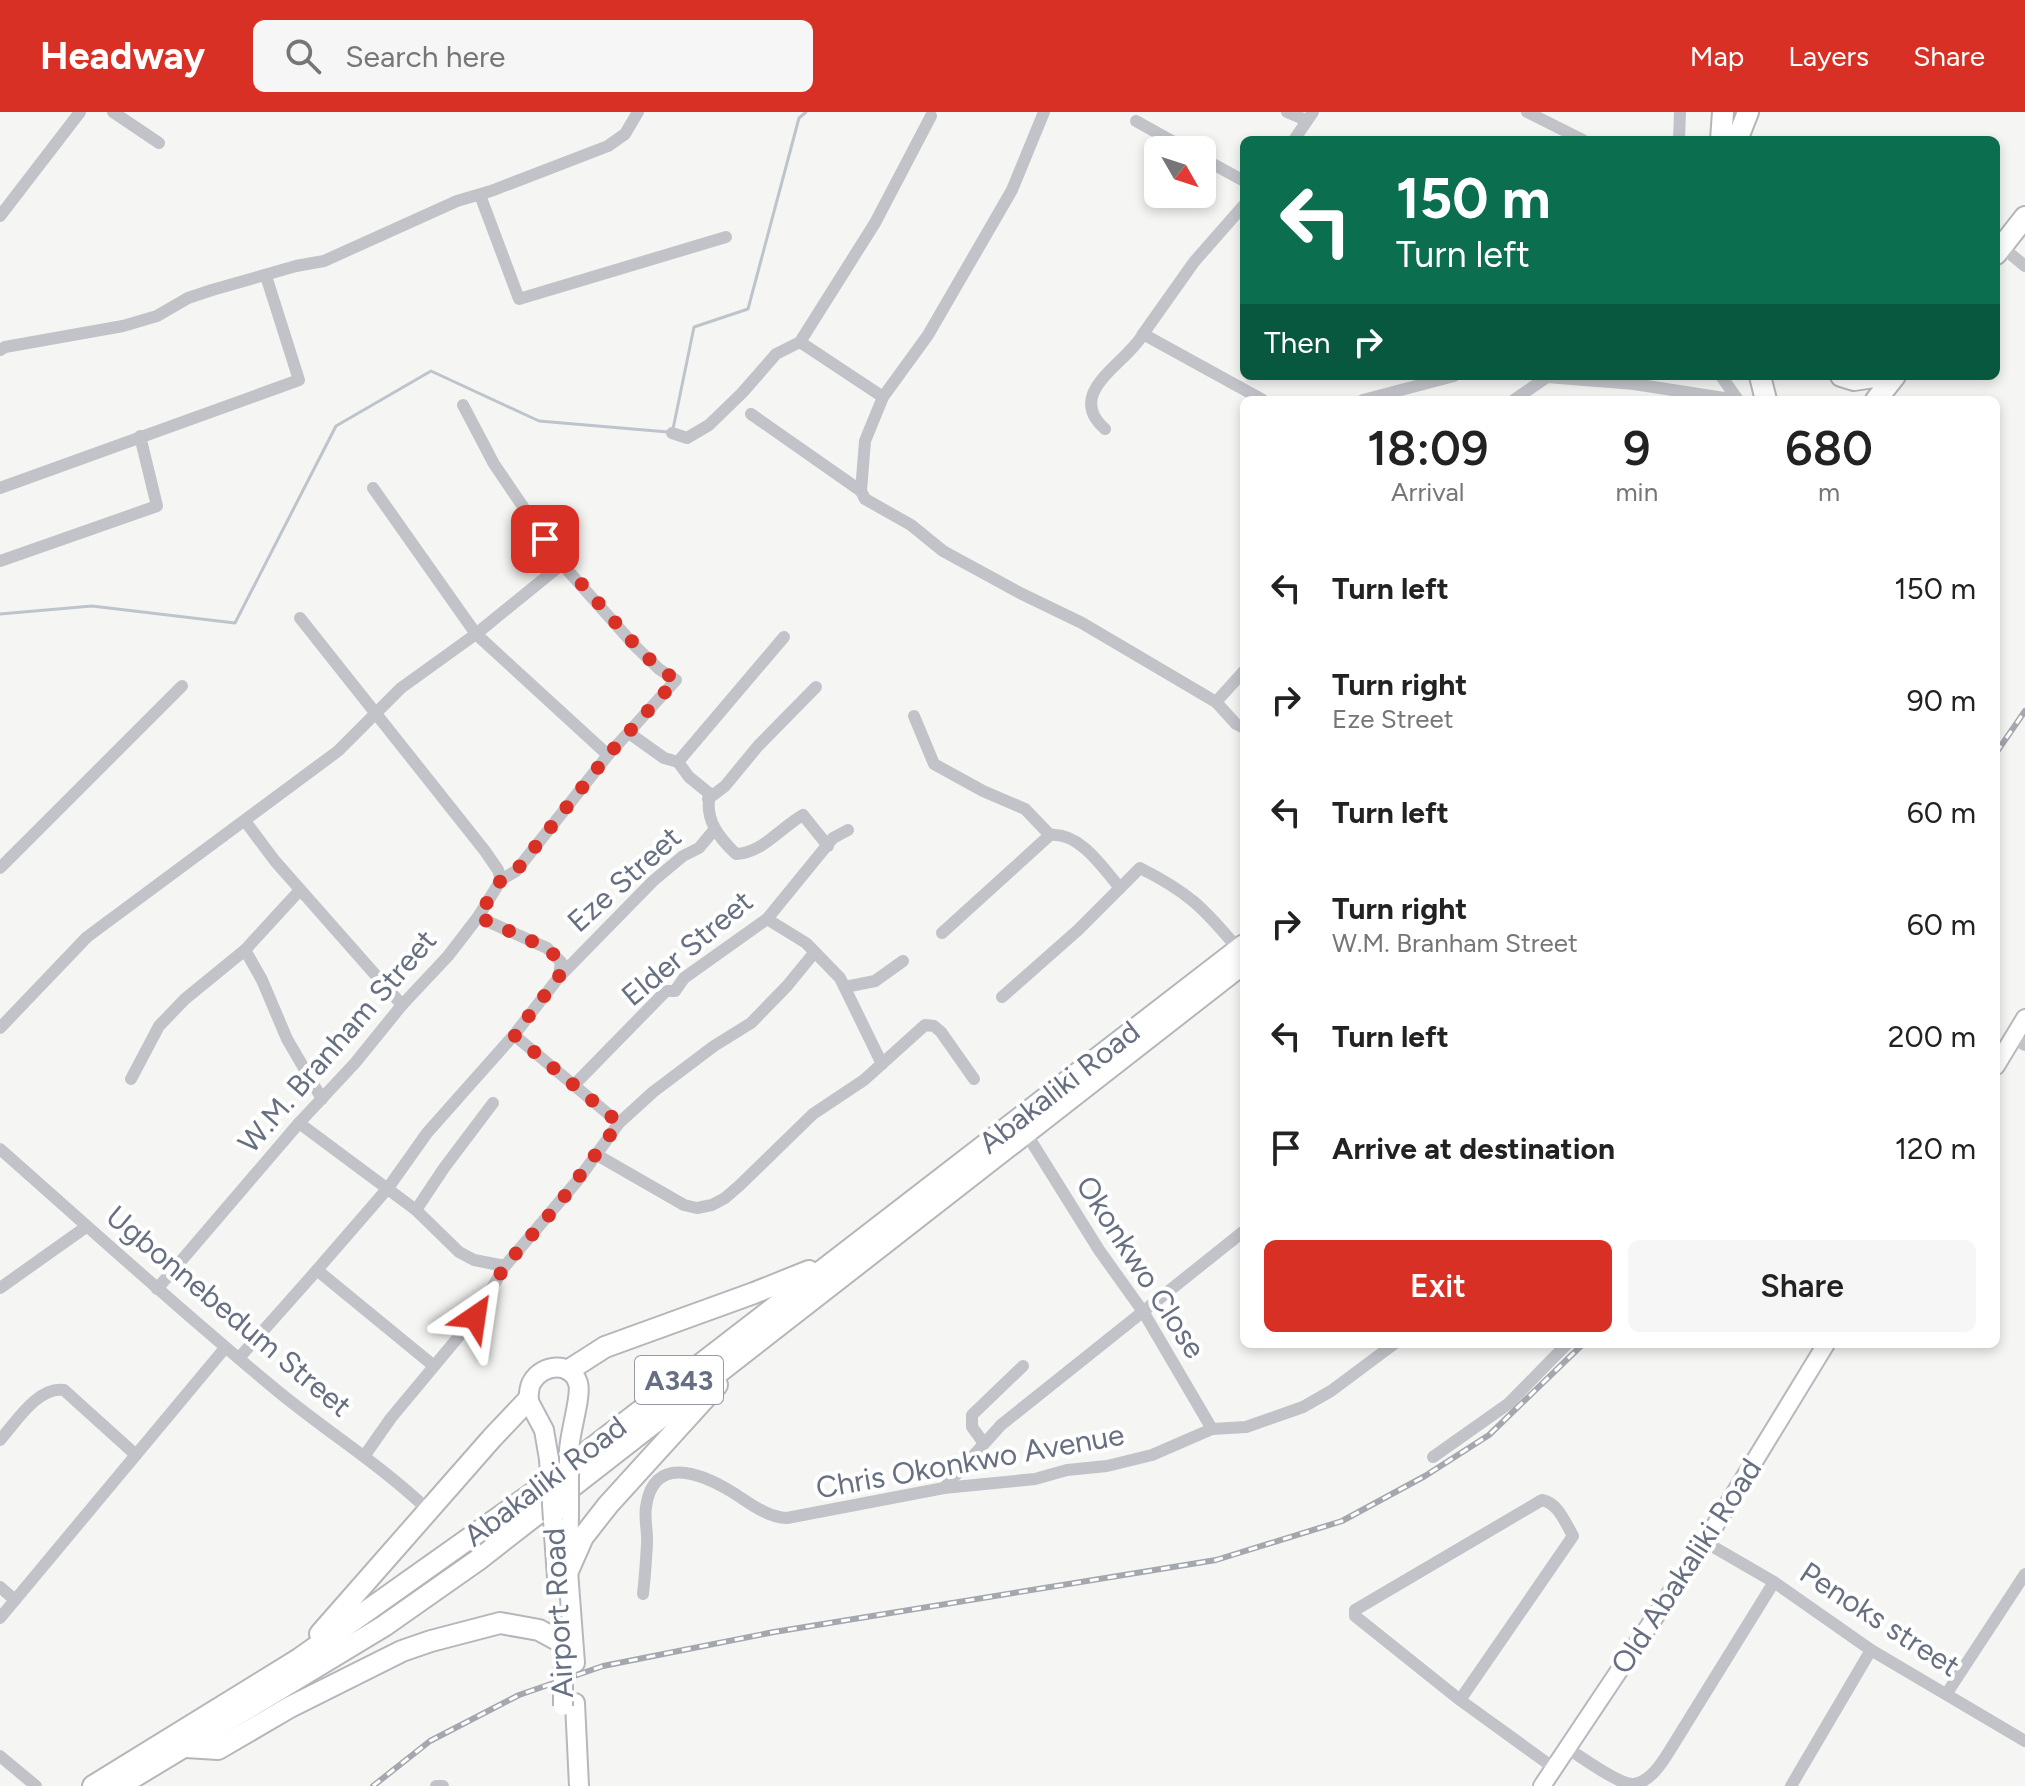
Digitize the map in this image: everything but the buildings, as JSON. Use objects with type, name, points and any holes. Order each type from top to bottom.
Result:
[{"type":"highway","points":[[1721,136],[1723,112]]},
{"type":"highway","points":[[1739,136],[1748,112]]},
{"type":"highway","points":[[2000,249],[2025,217]]},
{"type":"highway","points":[[1879,396],[1892,380]]},
{"type":"highway","name":"Abakaliki Road","points":[[93,1786],[384,1626],[446,1583],[1026,1133],[1240,954]]},
{"type":"highway","name":"Abakaliki Road","points":[[119,1786],[543,1486],[1240,954]]},
{"type":"highway","points":[[569,1370],[605,1347],[831,1263]]},
{"type":"highway","points":[[568,1571],[583,1537],[608,1505],[753,1344]]},
{"type":"highway","points":[[299,1659],[528,1400]]},
{"type":"highway","points":[[182,1739],[218,1749],[290,1707],[402,1651],[500,1623],[539,1630],[561,1642]]},
{"type":"main road","points":[[2000,1062],[2019,1042],[2025,1018]]},
{"type":"main road","name":"Old Abakaliki Road","points":[[1542,1786],[1705,1542],[1824,1348]]},
{"type":"main road","points":[[528,1400],[531,1383],[542,1371],[556,1367],[569,1370]]},
{"type":"main road","name":"Airport Road","points":[[569,1370],[578,1380],[579,1393],[571,1428],[561,1516],[561,1642],[569,1665]]},
{"type":"main road","name":"Airport Road","points":[[528,1400],[544,1430],[568,1571],[566,1786]]},
{"type":"main road","name":"Airport Road","points":[[569,1704],[579,1786]]},
{"type":"street","points":[[0,216],[80,112]]},
{"type":"street","points":[[113,112],[159,143]]},
{"type":"street","points":[[0,350],[123,326],[157,316],[188,298],[296,266],[324,261],[457,201],[608,146],[625,134],[638,112]]},
{"type":"street","points":[[861,491],[865,441],[883,397],[928,335],[1012,190],[1044,112]]},
{"type":"street","points":[[1287,112],[1309,116],[1296,136]]},
{"type":"street","points":[[1527,112],[1575,136]]},
{"type":"street","points":[[1679,136],[1680,112]]},
{"type":"street","points":[[672,433],[687,438],[709,425],[776,354],[800,342],[875,223],[931,116]]},
{"type":"street","points":[[1136,121],[1163,136]]},
{"type":"street","points":[[1216,166],[1240,179]]},
{"type":"street","points":[[480,195],[519,299],[726,237]]},
{"type":"street","points":[[1105,429],[1095,420],[1092,410],[1092,396],[1104,375],[1143,334],[1202,252],[1240,209]]},
{"type":"street","points":[[2000,251],[2025,266]]},
{"type":"street","points":[[0,488],[299,380],[266,276]]},
{"type":"street","points":[[1143,334],[1256,396]]},
{"type":"street","points":[[800,342],[883,397]]},
{"type":"street","points":[[1378,396],[1439,380]]},
{"type":"street","points":[[1519,396],[1540,380]]},
{"type":"street","points":[[1590,380],[1712,396]]},
{"type":"street","points":[[0,1028],[87,937],[338,751],[401,688],[476,634],[562,564],[494,464],[463,405]]},
{"type":"street","points":[[751,414],[861,491],[865,499],[911,525],[943,551],[1082,623],[1216,702],[1240,726]]},
{"type":"street","points":[[0,561],[157,506],[140,436]]},
{"type":"street","points":[[373,488],[476,634],[608,755]]},
{"type":"street","name":"W.M. Branham Street","points":[[157,1289],[448,956],[501,880],[516,871],[608,755],[676,680],[635,646],[562,564]]},
{"type":"street","points":[[300,618],[485,851],[501,880]]},
{"type":"street","points":[[678,762],[784,637]]},
{"type":"street","points":[[1216,702],[1240,675]]},
{"type":"street","points":[[3,861],[182,686]]},
{"type":"street","points":[[708,799],[725,786],[758,746],[816,687]]},
{"type":"street","points":[[914,716],[934,764],[983,791],[1025,809],[1050,835]]},
{"type":"street","points":[[629,733],[664,758],[678,762],[689,777],[710,794],[708,810],[714,830],[736,854],[743,854],[767,842],[787,824],[803,815],[828,846]]},
{"type":"street","points":[[245,821],[300,890],[402,1005]]},
{"type":"street","name":"Eze Street","points":[[239,1358],[388,1188],[427,1133],[514,1035],[559,977],[653,881],[683,856],[699,848],[714,830]]},
{"type":"street","name":"Elder Street","points":[[574,1085],[666,991],[675,991],[684,978],[767,919],[833,838],[848,830]]},
{"type":"street","points":[[942,933],[1050,835],[1063,835],[1073,840],[1120,888]]},
{"type":"street","points":[[1002,997],[1078,930],[1140,868],[1178,887],[1217,923],[1240,950]]},
{"type":"street","points":[[131,1079],[159,1026],[194,991],[245,950],[300,890]]},
{"type":"street","points":[[478,917],[547,948],[561,962],[559,977]]},
{"type":"street","points":[[767,919],[806,943],[840,978],[882,1064]]},
{"type":"street","points":[[245,950],[287,1039],[322,1099]]},
{"type":"street","points":[[365,1455],[391,1418],[482,1308],[505,1266],[558,1205],[619,1123],[653,1092],[714,1046],[751,1023],[814,953]]},
{"type":"street","points":[[845,987],[875,981],[903,961]]},
{"type":"street","points":[[597,1155],[684,1205],[697,1208],[712,1205],[740,1185],[813,1114],[882,1064],[925,1025],[934,1026],[941,1032],[974,1079]]},
{"type":"street","points":[[514,1035],[619,1123]]},
{"type":"street","points":[[416,1210],[493,1103]]},
{"type":"street","points":[[299,1123],[416,1210],[459,1252],[474,1260],[505,1266]]},
{"type":"street","name":"Okonkwo Close","points":[[1026,1133],[1099,1250],[1144,1313],[1212,1429]]},
{"type":"street","name":"Ugbonnebedum Street","points":[[0,1149],[225,1348],[283,1396],[365,1455],[428,1510]]},
{"type":"street","points":[[0,1288],[86,1227]]},
{"type":"street","points":[[944,1488],[983,1442],[1016,1412],[1240,1234]]},
{"type":"street","points":[[317,1270],[434,1366]]},
{"type":"street","points":[[0,1618],[225,1348]]},
{"type":"street","name":"Chris Okonkwo Avenue","points":[[643,1594],[647,1541],[645,1508],[651,1489],[664,1474],[680,1471],[695,1475],[729,1490],[774,1517],[787,1518],[944,1488],[1035,1479],[1152,1455],[1212,1429],[1246,1427],[1303,1407],[1331,1391],[1389,1348]]},
{"type":"street","points":[[1433,1457],[1508,1404],[1563,1348]]},
{"type":"street","points":[[983,1442],[972,1427],[972,1415],[1023,1366]]},
{"type":"street","points":[[0,1440],[42,1395],[55,1389],[64,1390],[136,1455]]},
{"type":"street","points":[[1460,1700],[1573,1536],[1561,1515],[1548,1501],[1542,1500],[1355,1610],[1355,1616],[1460,1700],[1554,1768]]},
{"type":"street","name":"Penoks street","points":[[1705,1542],[1774,1582],[1871,1650],[2025,1741]]},
{"type":"street","points":[[1947,1693],[2025,1574]]},
{"type":"street","points":[[1567,1748],[1623,1783],[1634,1785],[1652,1775],[1774,1582]]},
{"type":"street","points":[[0,1587],[15,1600]]},
{"type":"street","points":[[1791,1786],[1871,1650]]},
{"type":"street","points":[[0,1756],[36,1786]]},
{"type":"street","points":[[436,1786],[443,1786]]},
{"type":"waterway","points":[[673,429],[694,327],[748,309],[799,118],[806,112]]},
{"type":"waterway","points":[[0,614],[92,606],[235,623],[336,426],[431,371],[539,421],[668,432]]},
{"type":"railway","points":[[2000,747],[2025,711]]},
{"type":"railway","points":[[373,1786],[430,1741],[519,1695],[603,1666],[774,1632],[1216,1560],[1342,1521],[1425,1476],[1489,1435],[1579,1348]]},
{"type":"route","points":[[475,1317],[505,1266],[578,1180],[619,1123],[514,1035],[559,977],[561,962],[547,948],[478,917],[501,880],[516,871],[608,755],[676,680],[635,646],[562,564],[545,539]]}]
